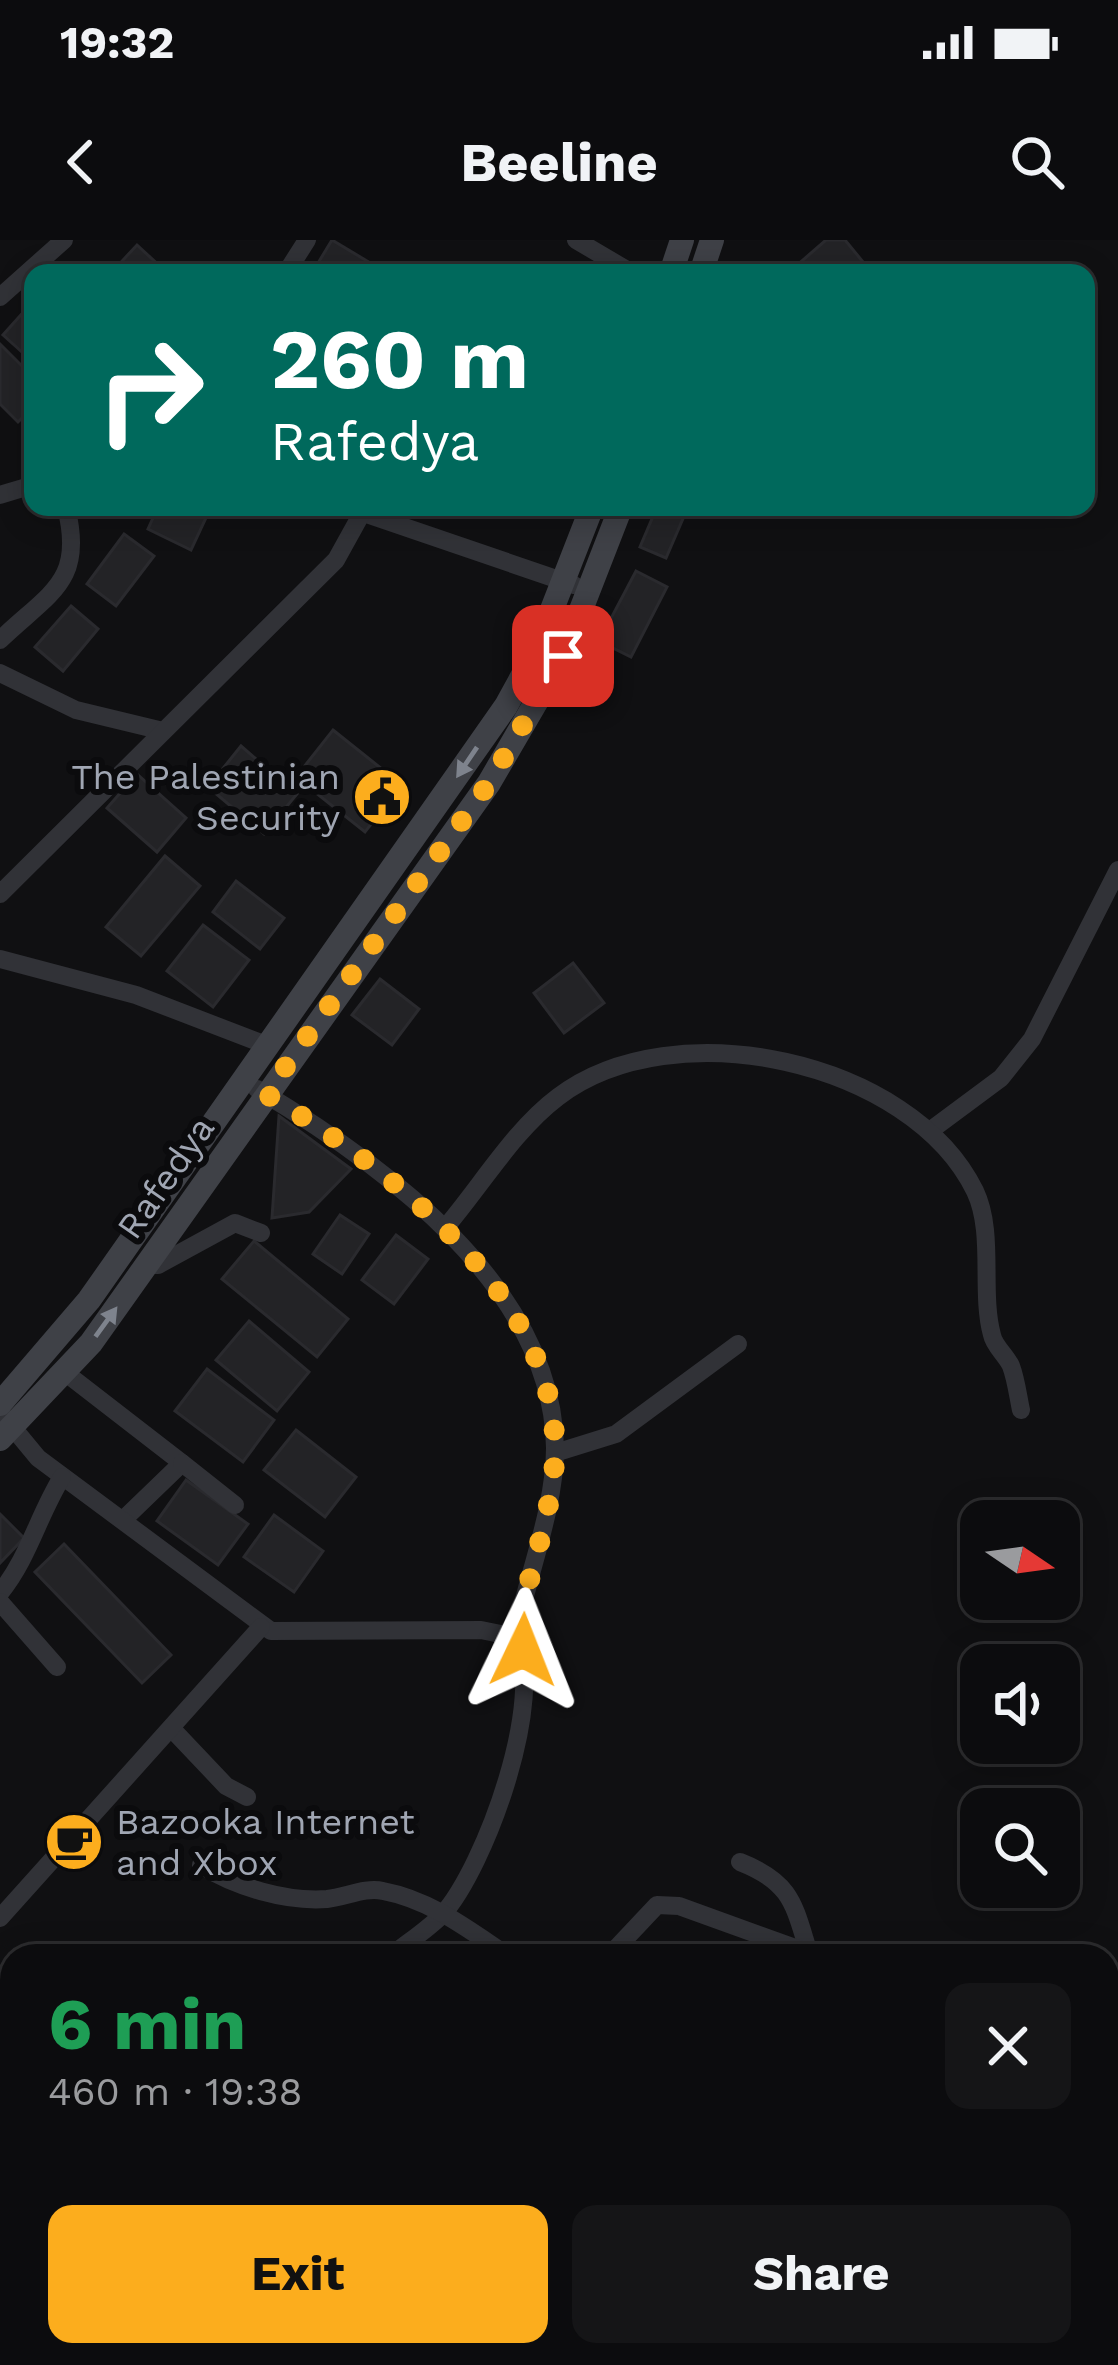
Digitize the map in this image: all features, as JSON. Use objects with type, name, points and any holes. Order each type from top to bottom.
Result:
[{"type":"main road","name":"Rafedya","points":[[3,1421],[506,706],[564,582],[589,516]]},
{"type":"main road","name":"Rafedya","points":[[3,1421],[67,1374],[521,733],[563,656],[618,516]]},
{"type":"street","points":[[37,264],[64,240]]},
{"type":"street","points":[[576,240],[617,264]]},
{"type":"street","points":[[0,297],[24,276]]},
{"type":"street","points":[[0,640],[68,572],[74,540],[68,516]]},
{"type":"street","points":[[0,894],[336,560],[352,516]]},
{"type":"street","points":[[372,516],[590,590]]},
{"type":"street","points":[[0,674],[76,710],[163,731]]},
{"type":"street","points":[[931,1130],[1001,1078],[1032,1039],[1118,870]]},
{"type":"street","points":[[0,959],[136,995],[266,1045]]},
{"type":"street","points":[[445,1228],[558,1096],[622,1064],[676,1052],[723,1050],[805,1068],[878,1099],[931,1130],[976,1192],[992,1338],[1010,1364],[1021,1410]]},
{"type":"street","points":[[242,1080],[357,1151],[445,1228],[508,1306],[551,1407],[555,1453],[515,1637],[523,1650],[527,1689],[509,1770],[495,1821],[444,1913],[406,1944]]},
{"type":"street","points":[[147,1265],[158,1265],[235,1223],[261,1233]]},
{"type":"street","points":[[555,1453],[616,1434],[738,1344]]},
{"type":"street","points":[[67,1374],[236,1504]]},
{"type":"street","points":[[3,1421],[62,1477],[125,1518],[261,1627],[286,1633],[481,1630],[515,1637]]},
{"type":"street","points":[[125,1518],[182,1463]]},
{"type":"street","points":[[57,1667],[0,1598],[32,1545],[39,1515],[62,1477]]},
{"type":"street","points":[[0,1918],[261,1627]]},
{"type":"street","points":[[172,1729],[226,1786],[247,1797]]},
{"type":"street","points":[[740,1862],[766,1872],[792,1897],[807,1944]]},
{"type":"street","points":[[201,1865],[224,1880],[325,1900],[377,1889],[444,1913],[490,1944]]},
{"type":"street","points":[[620,1944],[657,1905],[679,1906],[783,1944]]},
{"type":"building","points":[[332,240],[372,264],[317,264]]},
{"type":"building","points":[[826,240],[845,240],[865,264],[798,264]]},
{"type":"building","points":[[137,245],[158,264],[119,264]]},
{"type":"building","points":[[24,311],[24,354],[3,335]]},
{"type":"building","points":[[0,344],[24,368],[24,416],[18,422],[0,404]]},
{"type":"building","points":[[154,516],[207,516],[191,550],[148,529]]},
{"type":"building","points":[[653,516],[684,516],[666,558],[640,547]]},
{"type":"building","points":[[124,534],[154,556],[116,606],[87,584]]},
{"type":"building","points":[[636,571],[667,587],[631,657],[599,641]]},
{"type":"building","points":[[71,606],[98,629],[63,671],[35,647]]},
{"type":"building","points":[[333,730],[402,785],[365,832],[296,777]]},
{"type":"building","points":[[241,746],[297,794],[264,834],[208,787]]},
{"type":"building","points":[[137,774],[186,818],[157,852],[107,808]]},
{"type":"building","points":[[165,856],[200,886],[141,956],[106,927]]},
{"type":"building","points":[[236,881],[284,918],[260,949],[213,912]]},
{"type":"building","points":[[203,925],[249,960],[213,1007],[167,971]]},
{"type":"building","points":[[573,963],[604,1003],[564,1033],[534,993]]},
{"type":"building","points":[[380,979],[419,1009],[392,1045],[352,1015]]},
{"type":"building","points":[[279,1116],[351,1169],[309,1212],[272,1218]]},
{"type":"building","points":[[340,1215],[369,1234],[342,1274],[313,1254]]},
{"type":"building","points":[[396,1235],[428,1259],[394,1304],[362,1280]]},
{"type":"building","points":[[254,1241],[348,1319],[317,1357],[222,1279]]},
{"type":"building","points":[[249,1321],[309,1372],[277,1411],[216,1360]]},
{"type":"building","points":[[207,1369],[274,1420],[243,1462],[175,1411]]},
{"type":"building","points":[[296,1430],[356,1477],[325,1517],[264,1470]]},
{"type":"building","points":[[186,1480],[248,1524],[218,1565],[157,1521]]},
{"type":"building","points":[[0,1514],[24,1538],[0,1563]]},
{"type":"building","points":[[274,1515],[323,1551],[294,1592],[244,1557]]},
{"type":"building","points":[[64,1544],[171,1655],[142,1683],[35,1572]]},
{"type":"place","name":"The Palestinian Security","points":[[382,797]]},
{"type":"place","name":"Bazooka Internet and Xbox","points":[[74,1842]]},
{"type":"route","points":[[523,1650],[515,1637],[555,1453],[551,1407],[508,1306],[445,1228],[357,1151],[266,1094],[489,783],[563,656]]}]
